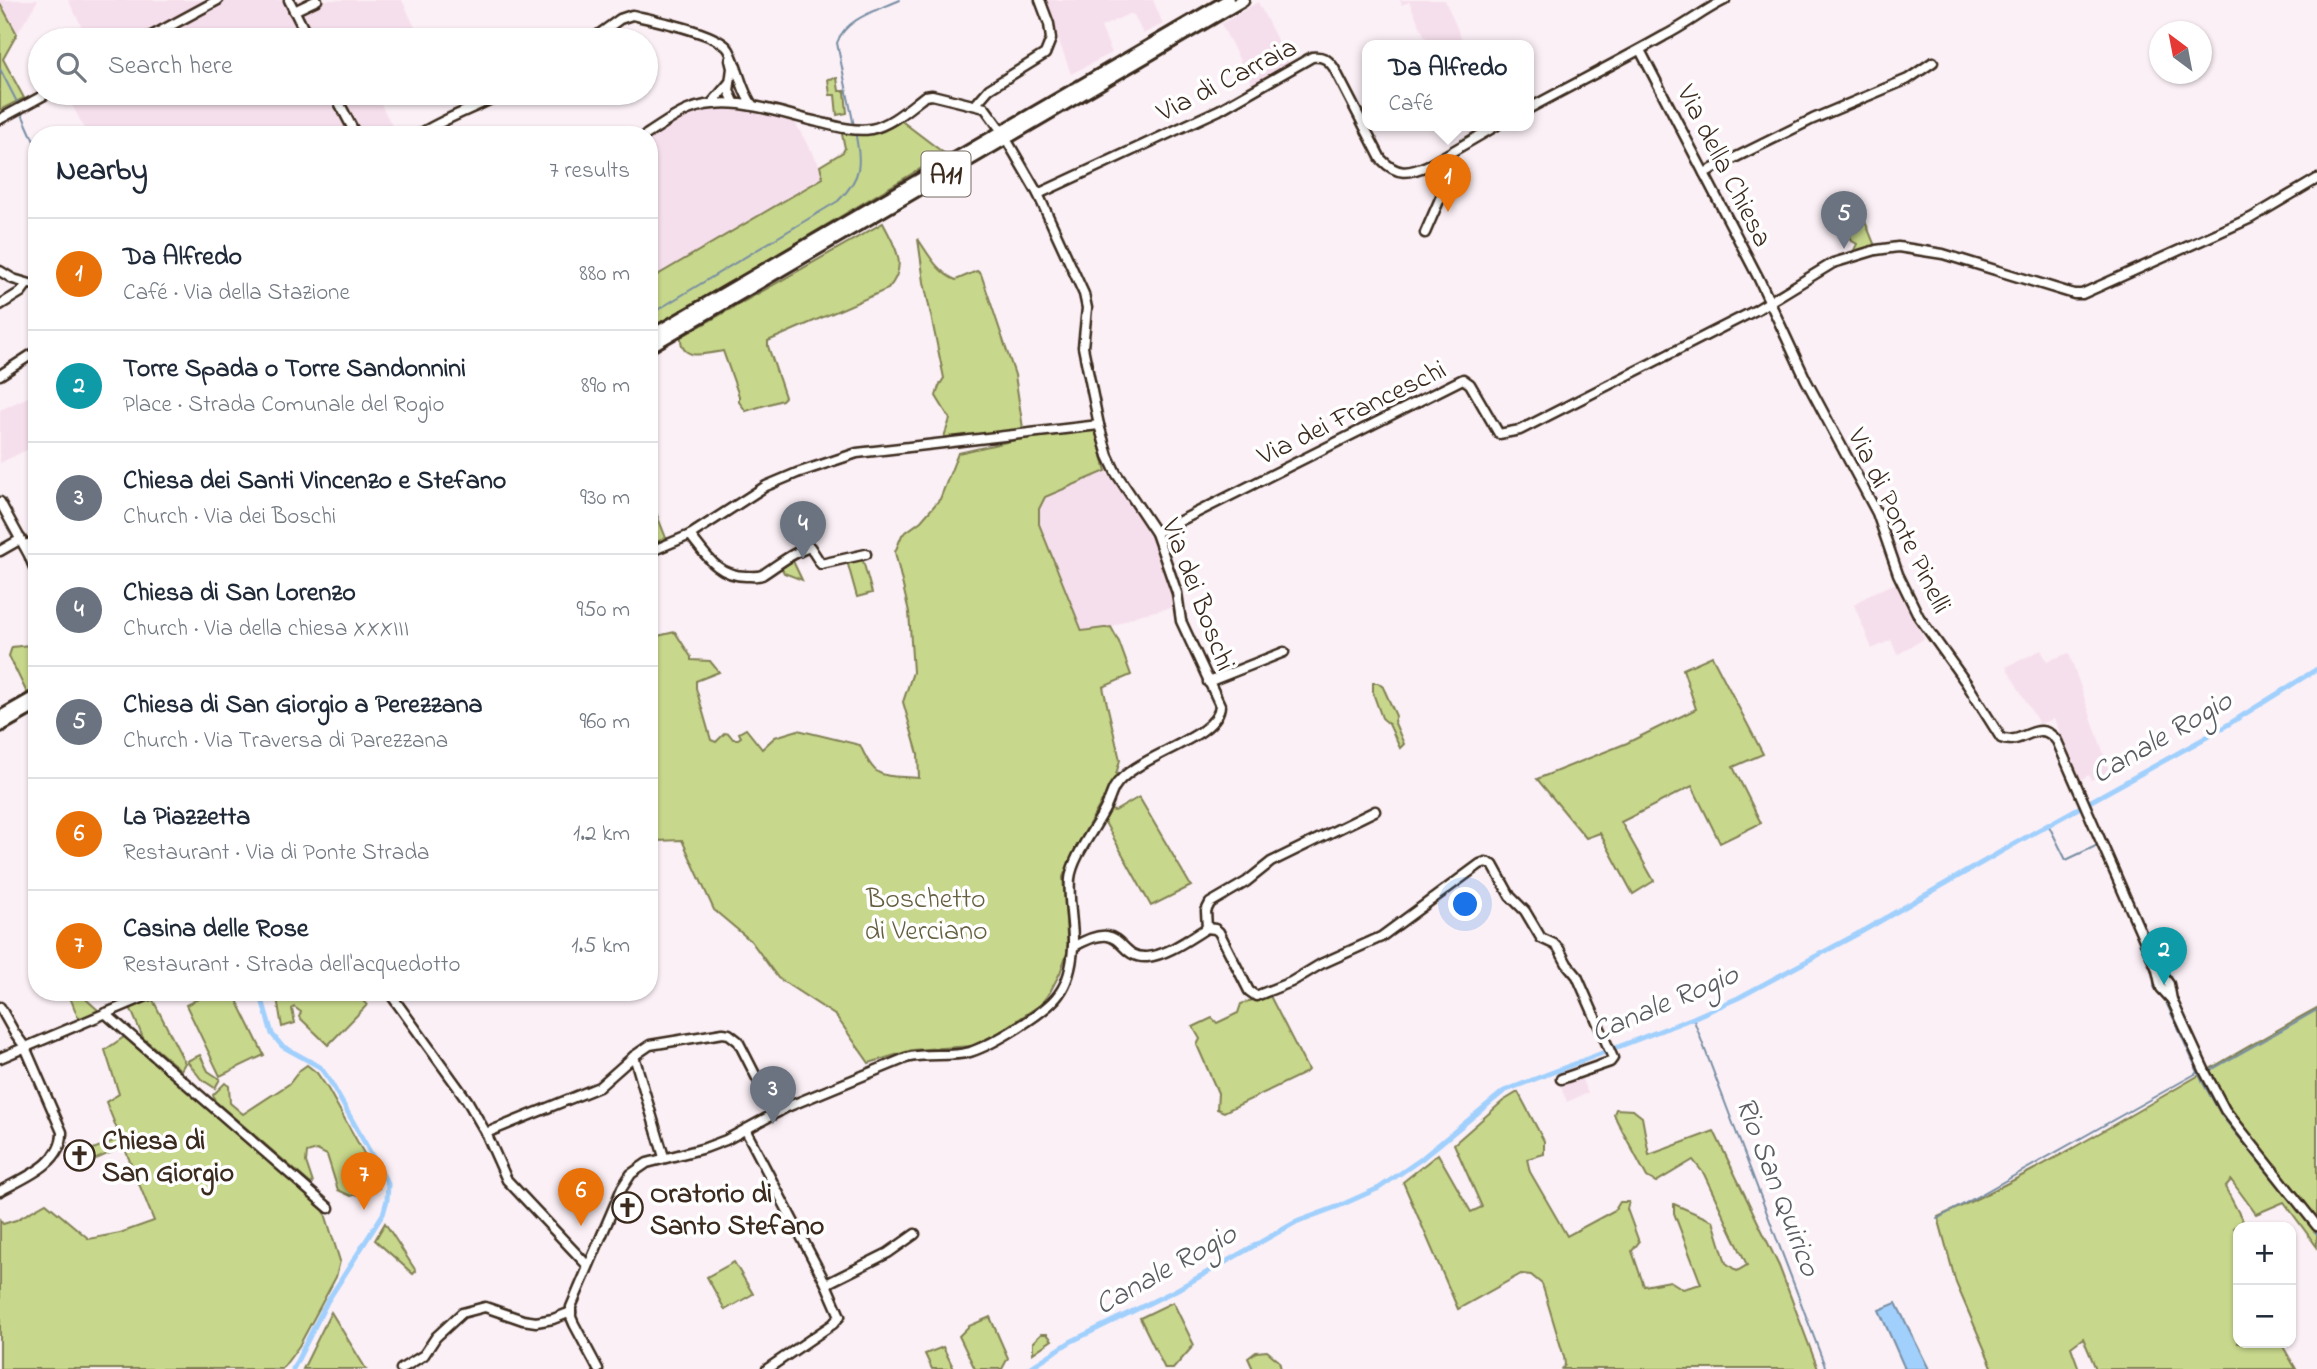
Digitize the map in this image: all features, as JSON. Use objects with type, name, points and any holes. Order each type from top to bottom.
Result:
[{"type":"highway","name":"A11","points":[[658,332],[1228,0]]},
{"type":"highway","name":"A11","points":[[658,342],[1243,0]]},
{"type":"highway","points":[[0,717],[28,701]]},
{"type":"highway","points":[[0,726],[28,710]]},
{"type":"street","points":[[166,28],[218,0]]},
{"type":"street","points":[[289,0],[303,28]]},
{"type":"street","points":[[294,11],[317,0]]},
{"type":"street","points":[[976,104],[989,89],[1045,54],[1051,39],[1049,24],[1040,0]]},
{"type":"street","points":[[1697,0],[1702,11]]},
{"type":"street","points":[[1534,106],[1689,23],[1702,11],[1726,0]]},
{"type":"street","points":[[608,28],[620,19],[632,15],[715,37],[727,46],[753,106]]},
{"type":"street","points":[[727,46],[732,68],[729,91],[734,102]]},
{"type":"street","name":"Via della Chiesa","points":[[1640,50],[1770,303]]},
{"type":"street","name":"Via di Carraia","points":[[1038,194],[1219,110],[1312,57],[1328,60],[1362,122]]},
{"type":"street","points":[[1704,173],[1813,119],[1897,84],[1933,62]]},
{"type":"street","points":[[712,103],[729,83]]},
{"type":"street","points":[[734,102],[743,88]]},
{"type":"street","points":[[658,127],[684,111],[712,103],[734,102],[861,130],[882,126],[925,96],[932,95],[985,108],[998,126]]},
{"type":"street","points":[[0,119],[28,104]]},
{"type":"street","points":[[340,105],[351,126]]},
{"type":"street","points":[[433,126],[479,105]]},
{"type":"street","name":"Via di Carraia","points":[[1367,131],[1381,159],[1391,169],[1401,172],[1429,165],[1487,131]]},
{"type":"street","name":"Via dei Boschi","points":[[571,1312],[622,1188],[631,1174],[647,1163],[705,1148],[746,1131],[778,1112],[906,1058],[924,1054],[969,1052],[1010,1032],[1045,1008],[1060,993],[1069,972],[1073,947],[1070,877],[1115,787],[1126,773],[1201,731],[1217,718],[1220,705],[1181,621],[1177,593],[1156,533],[1116,473],[1108,456],[1083,347],[1087,308],[1084,294],[1038,194],[1009,144]]},
{"type":"street","points":[[1425,233],[1442,194],[1429,165]]},
{"type":"street","points":[[1770,303],[1788,289],[1833,263],[1876,250],[1898,247],[1943,254],[2074,294],[2082,294],[2250,218],[2317,179]]},
{"type":"street","points":[[0,271],[27,284],[21,292],[0,305]]},
{"type":"street","name":"Via dei Franceschi","points":[[1156,533],[1463,379],[1470,384],[1499,434],[1520,430],[1770,303]]},
{"type":"street","name":"Via di Ponte Pinelli","points":[[1770,303],[1806,380],[1877,513],[1898,573],[1919,617],[2001,738],[2013,739],[2041,730],[2052,735],[2057,741],[2156,967],[2169,985],[2172,1000],[2225,1110],[2317,1226]]},
{"type":"street","points":[[0,374],[28,357]]},
{"type":"street","points":[[658,548],[690,535],[766,486],[857,453],[1099,425]]},
{"type":"street","points":[[0,502],[28,554]]},
{"type":"street","points":[[690,535],[715,566],[721,571],[738,576],[760,577],[797,551],[810,547],[821,564],[866,554]]},
{"type":"street","points":[[0,551],[28,542]]},
{"type":"street","points":[[1208,682],[1284,652]]},
{"type":"street","points":[[1207,928],[1206,911],[1210,903],[1271,862],[1375,811]]},
{"type":"street","points":[[1073,947],[1096,935],[1107,935],[1139,956],[1148,957],[1166,951],[1207,928],[1215,929],[1249,991],[1256,996],[1381,937],[1486,862],[1493,865],[1510,897],[1525,911],[1541,939],[1559,949],[1577,976],[1612,1055],[1610,1062],[1561,1079]]},
{"type":"street","points":[[0,1058],[134,1001]]},
{"type":"street","points":[[396,1001],[446,1069],[486,1133],[507,1180],[588,1266]]},
{"type":"street","points":[[0,1007],[25,1047],[63,1139],[49,1163],[0,1191]]},
{"type":"street","points":[[105,1013],[329,1208]]},
{"type":"street","points":[[486,1133],[599,1087],[650,1045],[723,1033],[738,1041],[765,1094],[778,1112]]},
{"type":"street","points":[[634,1056],[664,1157]]},
{"type":"street","points":[[746,1131],[840,1316],[766,1369]]},
{"type":"street","points":[[826,1284],[888,1253],[915,1234]]},
{"type":"street","points":[[401,1369],[424,1354],[436,1337],[462,1313],[485,1307],[536,1322],[571,1312],[574,1324],[598,1369]]},
{"type":"shaded area","points":[[0,0],[38,0],[17,34],[0,3]]},
{"type":"shaded area","points":[[68,0],[402,0],[415,28],[82,28]]},
{"type":"shaded area","points":[[1044,0],[1153,0],[1163,24],[1143,34],[1134,15],[1129,14],[1101,27],[1112,53],[1071,74]]},
{"type":"shaded area","points":[[1400,0],[1445,0],[1462,40],[1426,40],[1409,2],[1402,5]]},
{"type":"shaded area","points":[[1258,2],[1290,66],[1253,86],[1221,24]]},
{"type":"shaded area","points":[[72,105],[381,105],[392,126],[83,126]]},
{"type":"shaded area","points":[[719,106],[794,121],[824,178],[658,275],[658,132],[686,115]]},
{"type":"shaded area","points":[[28,397],[28,449],[0,463],[0,410]]},
{"type":"shaded area","points":[[1106,471],[1133,507],[1157,548],[1173,593],[1174,607],[1138,615],[1111,627],[1082,632],[1039,524],[1039,509],[1045,497]]},
{"type":"shaded area","points":[[1897,585],[1924,639],[1897,655],[1891,640],[1872,649],[1854,605],[1870,594]]},
{"type":"shaded area","points":[[2041,650],[2047,661],[2069,653],[2110,772],[2091,780],[2089,775],[2080,780],[2054,719],[2039,724],[2006,667]]},
{"type":"shaded area","points":[[1581,1077],[1588,1093],[1567,1102],[1561,1087]]},
{"type":"green space","points":[[0,3],[17,34],[3,59],[24,98],[0,110]]},
{"type":"green space","points":[[837,78],[839,91],[845,91],[847,113],[837,115],[835,95],[830,95],[828,79]]},
{"type":"green space","points":[[899,119],[945,154],[658,326],[658,275],[823,178],[820,166],[845,148],[841,130],[867,133]]},
{"type":"green space","points":[[1864,219],[1875,246],[1855,252],[1857,244],[1852,241],[1846,227]]},
{"type":"green space","points":[[883,223],[899,264],[898,272],[888,289],[768,341],[785,397],[782,400],[746,411],[739,402],[723,351],[695,354],[685,350],[681,337]]},
{"type":"green space","points":[[918,239],[934,263],[950,277],[956,280],[977,271],[981,274],[1015,375],[1024,435],[957,447],[944,437],[950,419],[936,396],[944,378]]},
{"type":"green space","name":"Boschetto di Verciano","points":[[1095,428],[1106,471],[1045,497],[1039,509],[1039,524],[1082,631],[1111,627],[1131,675],[1103,687],[1120,760],[1115,778],[1074,851],[1063,877],[1068,950],[1060,973],[1040,1005],[998,1033],[972,1046],[912,1050],[869,1063],[836,1016],[778,978],[751,941],[714,910],[682,840],[658,841],[658,636],[675,632],[691,660],[710,661],[719,672],[696,681],[711,740],[716,742],[725,733],[738,739],[741,737],[739,733],[746,729],[762,749],[775,737],[798,730],[860,745],[871,765],[881,774],[919,778],[918,754],[903,702],[913,672],[909,612],[895,552],[902,535],[921,521],[940,499],[958,453],[1024,438]]},
{"type":"green space","points":[[658,518],[666,538],[658,541]]},
{"type":"green space","points":[[791,557],[802,580],[784,573],[780,565]]},
{"type":"green space","points":[[862,557],[872,593],[857,597],[847,561]]},
{"type":"green space","points":[[28,645],[27,693],[9,656],[12,647]]},
{"type":"green space","points":[[1712,656],[1763,754],[1733,767],[1761,823],[1720,843],[1692,786],[1621,822],[1654,881],[1633,894],[1600,833],[1586,838],[1537,779],[1627,743],[1696,709],[1683,669]]},
{"type":"green space","points":[[1373,683],[1383,687],[1396,716],[1394,721],[1404,744],[1400,748],[1389,724],[1382,718],[1373,693]]},
{"type":"green space","points":[[1139,797],[1191,886],[1151,906],[1102,817],[1110,810],[1115,811]]},
{"type":"green space","points":[[1269,994],[1308,1070],[1224,1112],[1217,1109],[1218,1093],[1197,1045],[1200,1039],[1193,1027],[1212,1018],[1217,1023],[1238,1013],[1241,1004]]},
{"type":"green space","points":[[72,1001],[88,1001],[99,1011],[79,1020]]},
{"type":"green space","points":[[145,1001],[154,1001],[185,1063],[181,1070],[143,1038],[130,1007]]},
{"type":"green space","points":[[194,1001],[237,1001],[264,1055],[220,1076],[186,1005]]},
{"type":"green space","points":[[278,1001],[363,1001],[367,1005],[328,1045],[299,1017],[301,1012],[294,1007],[292,1009],[295,1023],[282,1027]]},
{"type":"green space","points":[[2317,1008],[2317,1247],[2284,1202],[2256,1214],[2231,1180],[2225,1187],[2243,1221],[2233,1222],[2233,1348],[2284,1348],[2296,1369],[2096,1369],[2083,1338],[2071,1347],[2079,1369],[1993,1369],[1956,1283],[1938,1217],[2035,1169]]},
{"type":"green space","points":[[124,1037],[176,1078],[210,1111],[322,1204],[340,1261],[336,1277],[299,1346],[282,1369],[0,1369],[0,1220],[3,1224],[16,1220],[46,1203],[89,1239],[120,1233],[154,1221],[106,1102],[119,1094],[105,1050]]},
{"type":"green space","points":[[200,1055],[208,1071],[220,1079],[215,1088],[201,1079],[187,1061]]},
{"type":"green space","points":[[307,1065],[317,1073],[328,1089],[376,1175],[379,1188],[351,1196],[338,1190],[327,1155],[317,1150],[307,1153],[306,1162],[313,1183],[311,1184],[215,1101],[213,1095],[225,1083],[229,1086],[230,1103],[243,1114],[289,1084]]},
{"type":"green space","points":[[1518,1092],[1544,1141],[1544,1154],[1527,1159],[1530,1172],[1567,1236],[1615,1210],[1620,1202],[1629,1202],[1627,1209],[1639,1242],[1632,1251],[1644,1286],[1670,1281],[1683,1289],[1701,1284],[1674,1213],[1674,1204],[1713,1221],[1726,1263],[1737,1271],[1747,1265],[1704,1174],[1693,1160],[1656,1182],[1647,1177],[1617,1121],[1614,1114],[1616,1109],[1633,1110],[1642,1117],[1649,1155],[1714,1131],[1779,1266],[1818,1369],[1562,1369],[1565,1365],[1564,1357],[1542,1284],[1531,1275],[1521,1274],[1458,1309],[1403,1182],[1438,1154],[1471,1212],[1482,1207],[1454,1144],[1503,1101]]},
{"type":"green space","points":[[118,1139],[121,1148],[92,1161],[88,1151]]},
{"type":"green space","points":[[385,1223],[416,1271],[413,1274],[375,1240]]},
{"type":"green space","points":[[734,1262],[753,1294],[725,1310],[707,1277]]},
{"type":"green space","points":[[1173,1302],[1194,1345],[1173,1369],[1165,1369],[1140,1318]]},
{"type":"green space","points":[[331,1312],[366,1369],[303,1369]]},
{"type":"green space","points":[[990,1317],[1008,1358],[1002,1369],[975,1369],[959,1336],[969,1326]]},
{"type":"green space","points":[[1041,1334],[1047,1334],[1052,1340],[1033,1353],[1033,1342]]},
{"type":"green space","points":[[943,1347],[954,1369],[932,1369],[925,1354]]},
{"type":"green space","points":[[1267,1351],[1279,1361],[1281,1369],[1253,1369],[1248,1358],[1256,1352]]},
{"type":"water","points":[[1896,1303],[1929,1369],[1905,1369],[1879,1310]]},
{"type":"waterway","points":[[854,126],[837,43],[841,34],[855,21],[900,0]]},
{"type":"waterway","points":[[0,69],[18,104]]},
{"type":"waterway","points":[[22,114],[28,128]]},
{"type":"waterway","points":[[658,310],[838,201],[852,184],[858,169],[855,131]]},
{"type":"waterway","name":"Canale Rogio","points":[[1028,1369],[1070,1342],[1176,1290],[1296,1222],[1379,1188],[1420,1160],[1504,1091],[1738,998],[1861,932],[2216,732],[2317,669]]},
{"type":"waterway","points":[[2048,824],[2066,860],[2098,845]]},
{"type":"waterway","points":[[2103,836],[2162,968],[2171,976],[2176,999],[2222,1095],[2234,1115],[2317,1219]]},
{"type":"waterway","points":[[2131,920],[2153,972]]},
{"type":"waterway","points":[[2155,978],[2154,987],[2166,1002],[2203,1083],[2222,1116],[2317,1234]]},
{"type":"waterway","points":[[263,1001],[272,1034],[282,1046],[320,1067],[388,1184],[383,1214],[327,1302],[293,1369]]},
{"type":"waterway","points":[[2211,1070],[2317,1010]]},
{"type":"waterway","name":"Rio San Quirico","points":[[1693,1018],[1826,1369]]},
{"type":"waterway","points":[[1937,1219],[2197,1073]]},
{"type":"place","name":"Da Alfredo","points":[[1448,212]]},
{"type":"place","name":"Chiesa di San Giorgio a Perezzana","points":[[1844,249]]},
{"type":"place","name":"Chiesa di San Lorenzo","points":[[803,559]]},
{"type":"place","name":"Torre Spada o Torre Sandonnini","points":[[2164,985]]},
{"type":"place","name":"Chiesa dei Santi Vincenzo e Stefano","points":[[773,1124]]},
{"type":"place","name":"Chiesa di San Giorgio","points":[[79,1155]]},
{"type":"place","name":"Oratorio di Santo Stefano","points":[[627,1208]]},
{"type":"place","name":"Casina delle Rose","points":[[364,1210]]},
{"type":"place","name":"La Piazzetta","points":[[581,1226]]}]
